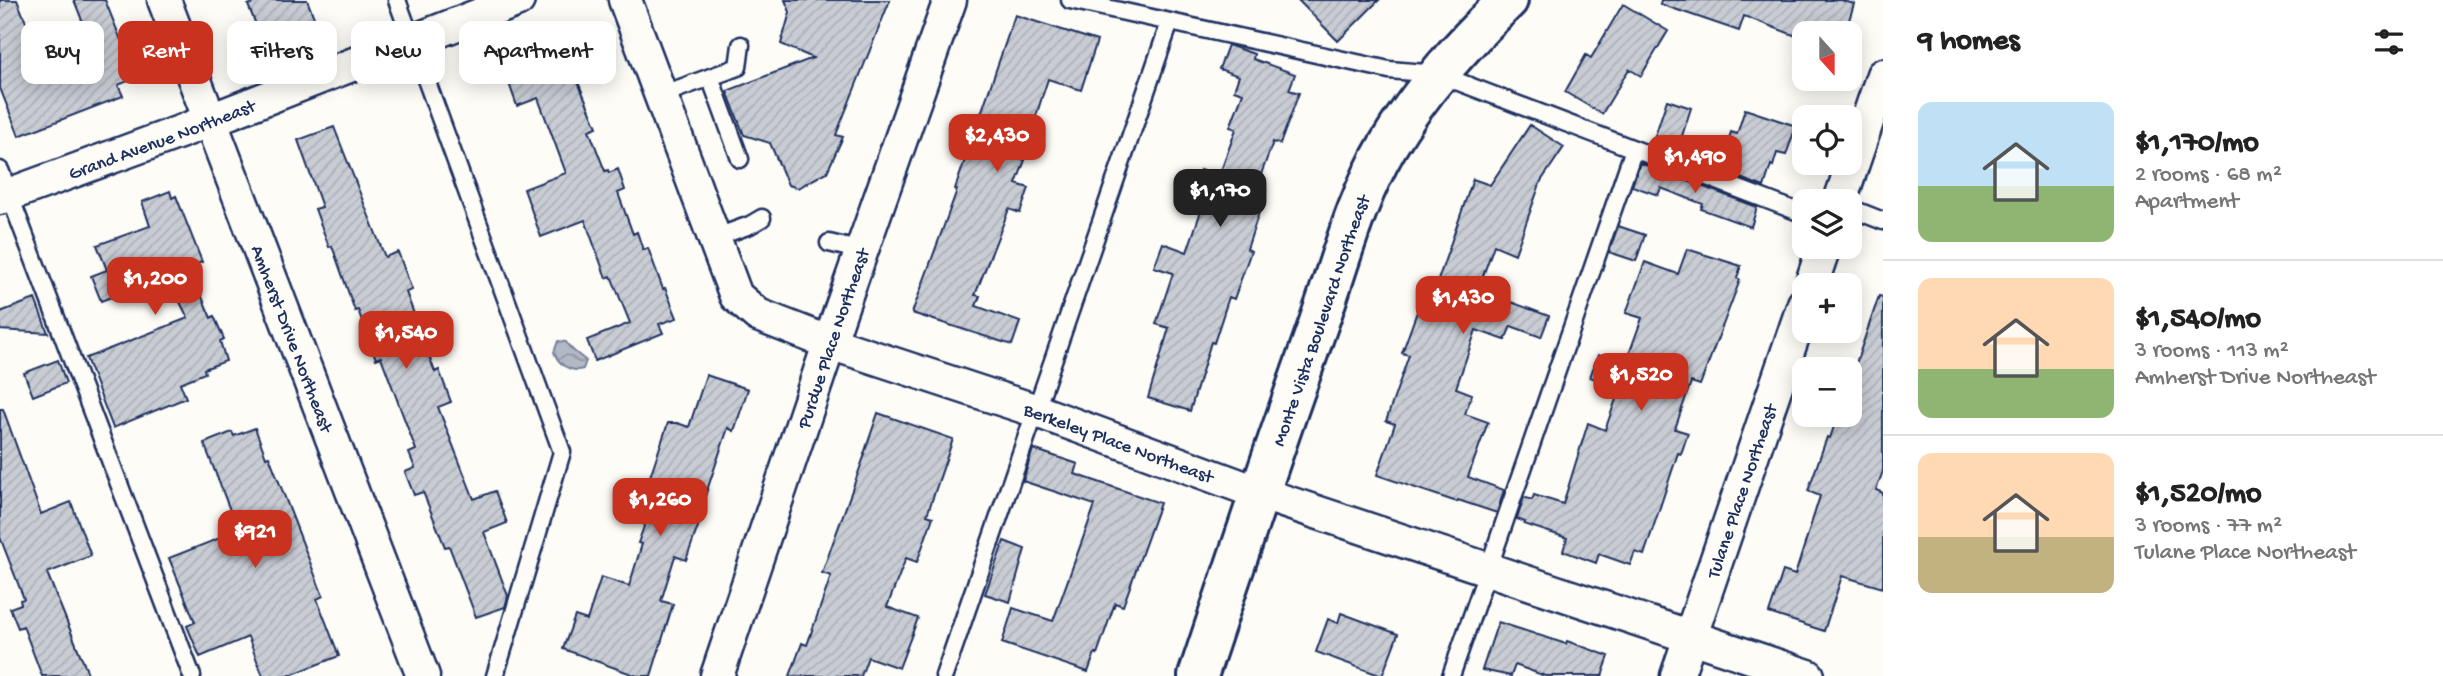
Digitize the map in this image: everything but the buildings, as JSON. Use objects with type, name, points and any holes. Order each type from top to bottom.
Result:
[{"type":"street","name":"Amherst Drive Northeast","points":[[164,0],[423,676]]},
{"type":"street","name":"Grand Avenue Northeast","points":[[445,30],[518,0]]},
{"type":"street","name":"Berkeley Place Northeast","points":[[625,0],[736,296],[758,315],[830,343],[1034,410],[1259,492],[1808,676]]},
{"type":"street","name":"Purdue Place Northeast","points":[[717,676],[950,0]]},
{"type":"street","name":"Monte Vista Boulevard Northeast","points":[[1198,676],[1259,492],[1361,204],[1386,149],[1422,93],[1508,0]]},
{"type":"street","name":"Grand Avenue Northeast","points":[[3,188],[210,121],[351,67]]},
{"type":"street","points":[[1844,189],[1883,75]]},
{"type":"street","name":"Tulane Place Northeast","points":[[1677,676],[1792,339]]},
{"type":"lane","points":[[397,0],[405,21]]},
{"type":"lane","points":[[1070,0],[1389,70],[1438,74],[1792,209]]},
{"type":"lane","points":[[944,676],[1170,22]]},
{"type":"lane","points":[[661,95],[738,67],[741,45]]},
{"type":"lane","points":[[709,77],[740,159]]},
{"type":"lane","points":[[429,84],[562,452],[495,676]]},
{"type":"lane","points":[[1451,676],[1634,149]]},
{"type":"lane","points":[[3,188],[192,676]]},
{"type":"lane","points":[[1862,213],[1883,221]]},
{"type":"lane","points":[[714,239],[762,218]]},
{"type":"lane","points":[[829,243],[862,251]]},
{"type":"water","points":[[558,341],[566,342],[586,361],[583,369],[569,369],[558,360],[554,352]]}]
